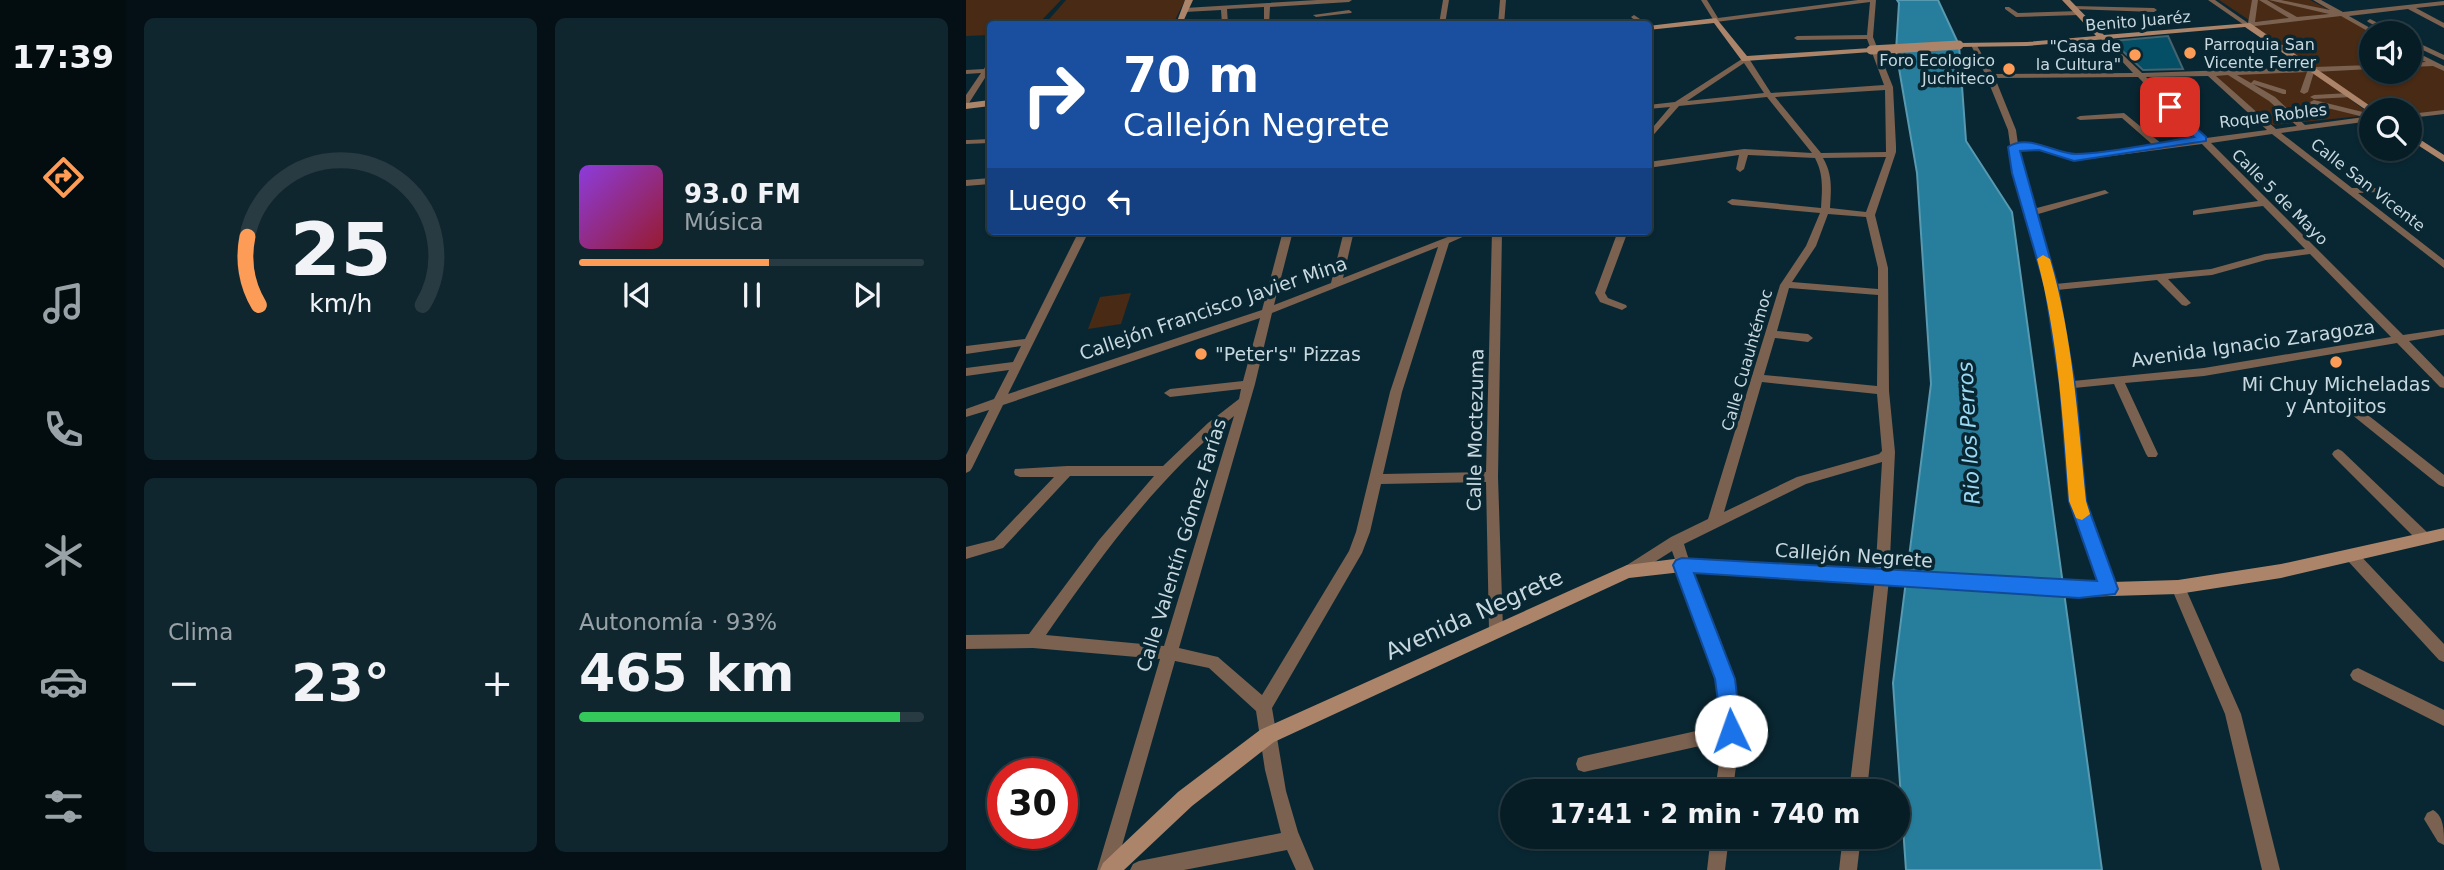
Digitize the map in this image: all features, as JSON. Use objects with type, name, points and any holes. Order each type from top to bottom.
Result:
[{"type":"street","points":[[1180,21],[1189,0]]},
{"type":"street","points":[[1185,10],[1298,1],[1351,0],[1345,21]]},
{"type":"street","points":[[1442,21],[1446,0]]},
{"type":"street","points":[[1501,21],[1503,0]]},
{"type":"street","name":"Calle Cuauhtémoc","points":[[1704,0],[1769,94],[1818,156],[1825,169],[1827,185],[1825,211],[1811,246],[1785,285],[1714,523]]},
{"type":"street","name":"Calle 5 de Mayo","points":[[2066,0],[2444,384]]},
{"type":"street","points":[[2211,0],[2359,102]]},
{"type":"street","points":[[2249,25],[2255,0]]},
{"type":"street","points":[[2262,0],[2297,20]]},
{"type":"street","points":[[2273,0],[2343,15]]},
{"type":"street","points":[[2316,0],[2359,24]]},
{"type":"street","points":[[2394,0],[2444,26]]},
{"type":"street","points":[[1652,27],[1873,1],[1870,44],[1889,87],[1892,152],[1870,215],[1883,268],[1883,391],[1889,453],[1882,579],[1858,779]]},
{"type":"street","name":"Benito Juaréz","points":[[1745,59],[1870,44],[1959,46],[2103,38],[2444,3]]},
{"type":"street","points":[[1267,4],[1267,21]]},
{"type":"street","points":[[1224,7],[1224,21]]},
{"type":"street","points":[[2007,8],[2016,15],[2076,10],[2154,10]]},
{"type":"street","points":[[1316,15],[1349,12]]},
{"type":"street","points":[[2356,14],[2370,21]]},
{"type":"street","points":[[1634,17],[1640,21]]},
{"type":"street","points":[[1797,38],[1813,42],[1870,44]]},
{"type":"street","points":[[1974,45],[2012,130],[2030,213],[2051,287],[2067,385],[2078,501],[2109,589]]},
{"type":"street","points":[[2422,48],[2444,60]]},
{"type":"street","points":[[2422,58],[2444,69]]},
{"type":"street","points":[[1652,134],[1678,104],[1745,59]]},
{"type":"street","points":[[2422,64],[2444,60]]},
{"type":"street","points":[[966,72],[987,68]]},
{"type":"street","points":[[1990,76],[2231,74],[2359,68]]},
{"type":"street","points":[[966,104],[987,70]]},
{"type":"street","points":[[2304,92],[2311,70]]},
{"type":"street","name":"Calle San Vicente","points":[[2210,74],[2272,130],[2444,265]]},
{"type":"street","points":[[2231,74],[2285,96],[2272,99]]},
{"type":"street","points":[[2231,74],[2272,99],[2302,126]]},
{"type":"street","points":[[1652,107],[1769,94],[1889,87]]},
{"type":"street","points":[[2349,95],[2314,100],[2359,114]]},
{"type":"street","points":[[966,104],[987,103]]},
{"type":"street","points":[[2422,115],[2443,113]]},
{"type":"street","points":[[2080,118],[2124,115],[2159,146]]},
{"type":"street","name":"Roque Robles","points":[[2014,147],[2039,147],[2074,158],[2359,119]]},
{"type":"street","points":[[969,142],[987,141]]},
{"type":"street","points":[[2422,144],[2444,159]]},
{"type":"street","points":[[1652,164],[1744,152],[1818,156],[1892,152]]},
{"type":"street","points":[[1740,169],[1744,152]]},
{"type":"street","points":[[966,183],[987,181]]},
{"type":"street","points":[[2349,191],[2375,190]]},
{"type":"street","points":[[2030,213],[2105,193]]},
{"type":"street","points":[[1732,202],[1870,215]]},
{"type":"street","points":[[2196,213],[2263,203]]},
{"type":"street","points":[[966,468],[1082,235]]},
{"type":"street","name":"Calle Valentín Gómez Farías","points":[[1108,870],[1167,653],[1249,384],[1287,235]]},
{"type":"street","points":[[1336,284],[1348,235]]},
{"type":"street","name":"Callejón Francisco Javier Mina","points":[[966,413],[998,400],[1266,312],[1461,235]]},
{"type":"street","name":"Calle Moctezuma","points":[[1496,630],[1492,477],[1497,235]]},
{"type":"street","points":[[1622,235],[1600,293],[1604,300],[1622,307]]},
{"type":"street","points":[[1305,870],[1290,840],[1267,736],[1264,706],[1355,553],[1363,533],[1396,393],[1445,241]]},
{"type":"street","points":[[2051,287],[2212,272],[2265,257],[2312,251]]},
{"type":"street","points":[[2160,277],[2186,303]]},
{"type":"street","points":[[1785,285],[1881,292]]},
{"type":"street","name":"Avenida Ignacio Zaragoza","points":[[2067,385],[2204,372],[2444,332]]},
{"type":"street","points":[[1770,334],[1808,338]]},
{"type":"street","points":[[966,350],[1028,342]]},
{"type":"street","points":[[966,372],[1016,365]]},
{"type":"street","points":[[1758,378],[1883,391]]},
{"type":"street","points":[[2118,380],[2152,454]]},
{"type":"street","points":[[1170,393],[1249,384]]},
{"type":"street","points":[[1033,641],[1101,546],[1165,471],[1219,420],[1244,401]]},
{"type":"street","points":[[2354,411],[2444,482]]},
{"type":"street","name":"Avenida Negrete","points":[[1108,870],[1155,823],[1213,774],[1267,736],[1627,572],[1676,541],[1802,480],[1889,453]]},
{"type":"street","points":[[2338,454],[2425,539]]},
{"type":"street","points":[[966,553],[998,544],[1066,471]]},
{"type":"street","points":[[1020,472],[1165,471]]},
{"type":"street","points":[[1375,478],[1492,477]]},
{"type":"street","name":"Callejón Negrete","points":[[1627,572],[1682,565],[2079,590],[2178,587],[2352,556],[2444,534]]},
{"type":"street","points":[[1676,541],[1682,565],[1725,679],[1731,731],[1725,779]]},
{"type":"street","points":[[2352,556],[2444,654]]},
{"type":"street","points":[[2178,587],[2233,715],[2271,870]]},
{"type":"street","points":[[966,642],[1033,641],[1167,653],[1213,662],[1264,706]]},
{"type":"street","points":[[2358,675],[2444,718]]},
{"type":"street","points":[[1584,764],[1731,731]]},
{"type":"street","points":[[2432,818],[2444,836]]},
{"type":"street","points":[[1139,870],[1290,840]]},
{"type":"street","points":[[1716,870],[1718,849]]},
{"type":"street","points":[[1848,870],[1850,849]]},
{"type":"shaded area","points":[[966,0],[1061,0],[1041,21],[987,21],[987,35],[966,36]]},
{"type":"shaded area","points":[[1066,0],[1185,0],[1174,21],[1048,21]]},
{"type":"shaded area","points":[[2219,0],[2310,0],[2337,14],[2252,22]]},
{"type":"shaded area","points":[[2343,15],[2359,23],[2359,84],[2422,84],[2422,57],[2444,69],[2444,112],[2422,115],[2422,98],[2359,98],[2359,101],[2329,83],[2359,106],[2359,116],[2273,125],[2211,75],[2311,71],[2247,25]]},
{"type":"shaded area","points":[[1131,293],[1121,324],[1088,329],[1100,297]]},
{"type":"water","name":"Rio los Perros","points":[[1897,0],[1938,0],[1959,45],[1966,141],[2012,212],[2102,870],[1906,870],[1905,849],[1910,849],[1910,779],[1900,779],[1893,683],[1931,384],[1917,173],[1896,51]]},
{"type":"building","points":[[2168,36],[2183,69],[2143,70],[2112,41]]},
{"type":"slow traffic","points":[[2043,259],[2060,337],[2078,501],[2082,514]]},
{"type":"place","name":"Parroquia San Vicente Ferrer","points":[[2190,53]]},
{"type":"place","name":"\"Casa de la Cultura\"","points":[[2135,55]]},
{"type":"place","name":"Foro Ecologico Juchiteco","points":[[2009,69]]},
{"type":"place","name":"\"Peter's\" Pizzas","points":[[1201,354]]},
{"type":"place","name":"Mi Chuy Micheladas y Antojitos","points":[[2336,362]]},
{"type":"route","points":[[1731,731],[1730,701],[1725,679],[1682,565],[1882,579],[2079,590],[2109,589],[2078,501],[2067,385],[2051,287],[2018,173],[2014,147],[2047,148],[2074,158],[2202,139],[2170,107]]}]
